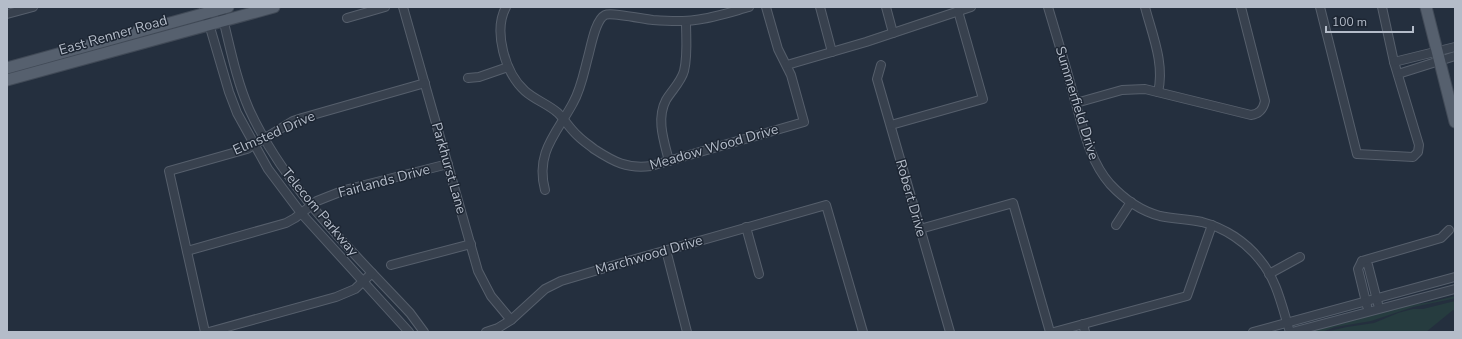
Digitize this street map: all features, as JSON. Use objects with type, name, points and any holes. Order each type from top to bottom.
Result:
[{"type":"main road","name":"East Renner Road","points":[[7,68],[205,10],[223,11],[274,7]]},
{"type":"main road","points":[[1426,7],[1455,122]]},
{"type":"main road","name":"East Renner Road","points":[[7,80],[209,24],[223,11]]},
{"type":"street","points":[[7,14],[34,7]]},
{"type":"street","points":[[346,18],[385,7]]},
{"type":"street","name":"Parkhurst Lane","points":[[404,7],[478,271],[485,286],[501,309],[511,320]]},
{"type":"street","name":"Meadow Wood Drive","points":[[506,7],[501,17],[500,36],[508,67],[516,81],[524,90],[564,118],[582,140],[610,159],[621,164],[643,167],[669,161],[804,122],[787,65]]},
{"type":"street","points":[[545,190],[542,173],[545,151],[549,141],[574,102],[595,31],[601,18],[609,14],[652,20],[686,21],[709,18],[749,7]]},
{"type":"street","points":[[766,7],[778,49],[787,65],[893,33],[971,7]]},
{"type":"street","points":[[820,7],[832,52]]},
{"type":"street","points":[[886,7],[893,33]]},
{"type":"street","name":"Summerfield Drive","points":[[1048,7],[1094,160],[1109,183],[1131,202],[1160,215],[1212,225],[1240,240],[1260,260],[1269,274],[1276,288],[1291,332]]},
{"type":"street","points":[[1145,7],[1160,65],[1160,84],[1158,92]]},
{"type":"street","points":[[1076,103],[1122,90],[1145,89],[1250,115],[1256,114],[1264,107],[1265,101],[1241,7]]},
{"type":"street","points":[[1320,7],[1357,154],[1413,157],[1418,152],[1419,145],[1394,62],[1382,7]]},
{"type":"street","name":"Telecom Parkway","points":[[205,10],[229,92],[254,145],[268,169],[301,214],[409,332]]},
{"type":"street","name":"Telecom Parkway","points":[[223,11],[231,53],[249,107],[284,171],[311,206],[410,313],[424,332]]},
{"type":"street","points":[[890,125],[983,99],[958,11]]},
{"type":"street","points":[[669,161],[662,135],[661,123],[666,101],[684,72],[687,52],[686,21]]},
{"type":"street","points":[[1398,74],[1416,68],[1455,47]]},
{"type":"street","points":[[1394,62],[1414,57],[1455,56]]},
{"type":"street","points":[[1414,57],[1416,68]]},
{"type":"street","name":"Robert Drive","points":[[881,65],[877,79],[950,332]]},
{"type":"street","points":[[468,78],[479,77],[508,67]]},
{"type":"street","name":"Elmsted Drive","points":[[187,251],[169,171],[247,148],[293,121],[425,83]]},
{"type":"street","name":"Fairlands Drive","points":[[187,251],[286,223],[327,197],[345,190],[448,164]]},
{"type":"street","points":[[1116,225],[1131,202]]},
{"type":"street","points":[[920,229],[1013,203],[1050,332]]},
{"type":"street","name":"Marchwood Drive","points":[[486,332],[498,328],[516,317],[534,298],[554,284],[666,250],[826,205],[863,332]]},
{"type":"street","points":[[1054,332],[1084,328],[1187,296],[1212,225]]},
{"type":"street","points":[[746,228],[759,274]]},
{"type":"street","points":[[1368,311],[1358,269],[1362,261],[1441,238],[1449,230]]},
{"type":"street","points":[[391,265],[471,244]]},
{"type":"street","points":[[666,250],[688,332]]},
{"type":"street","points":[[187,251],[206,332]]},
{"type":"street","points":[[1269,274],[1300,257]]},
{"type":"street","points":[[1362,261],[1368,265],[1379,308]]},
{"type":"street","points":[[209,332],[336,297],[355,288],[372,273]]},
{"type":"street","points":[[1253,332],[1455,277]]},
{"type":"street","points":[[1291,332],[1455,289]]},
{"type":"green space","points":[[1455,296],[1455,298],[1452,299],[1413,307],[1371,321],[1335,327],[1322,332],[1310,332],[1410,305]]},
{"type":"green space","points":[[1455,301],[1455,311],[1453,310],[1426,332],[1325,332],[1374,323],[1398,313],[1413,309],[1423,309]]}]
